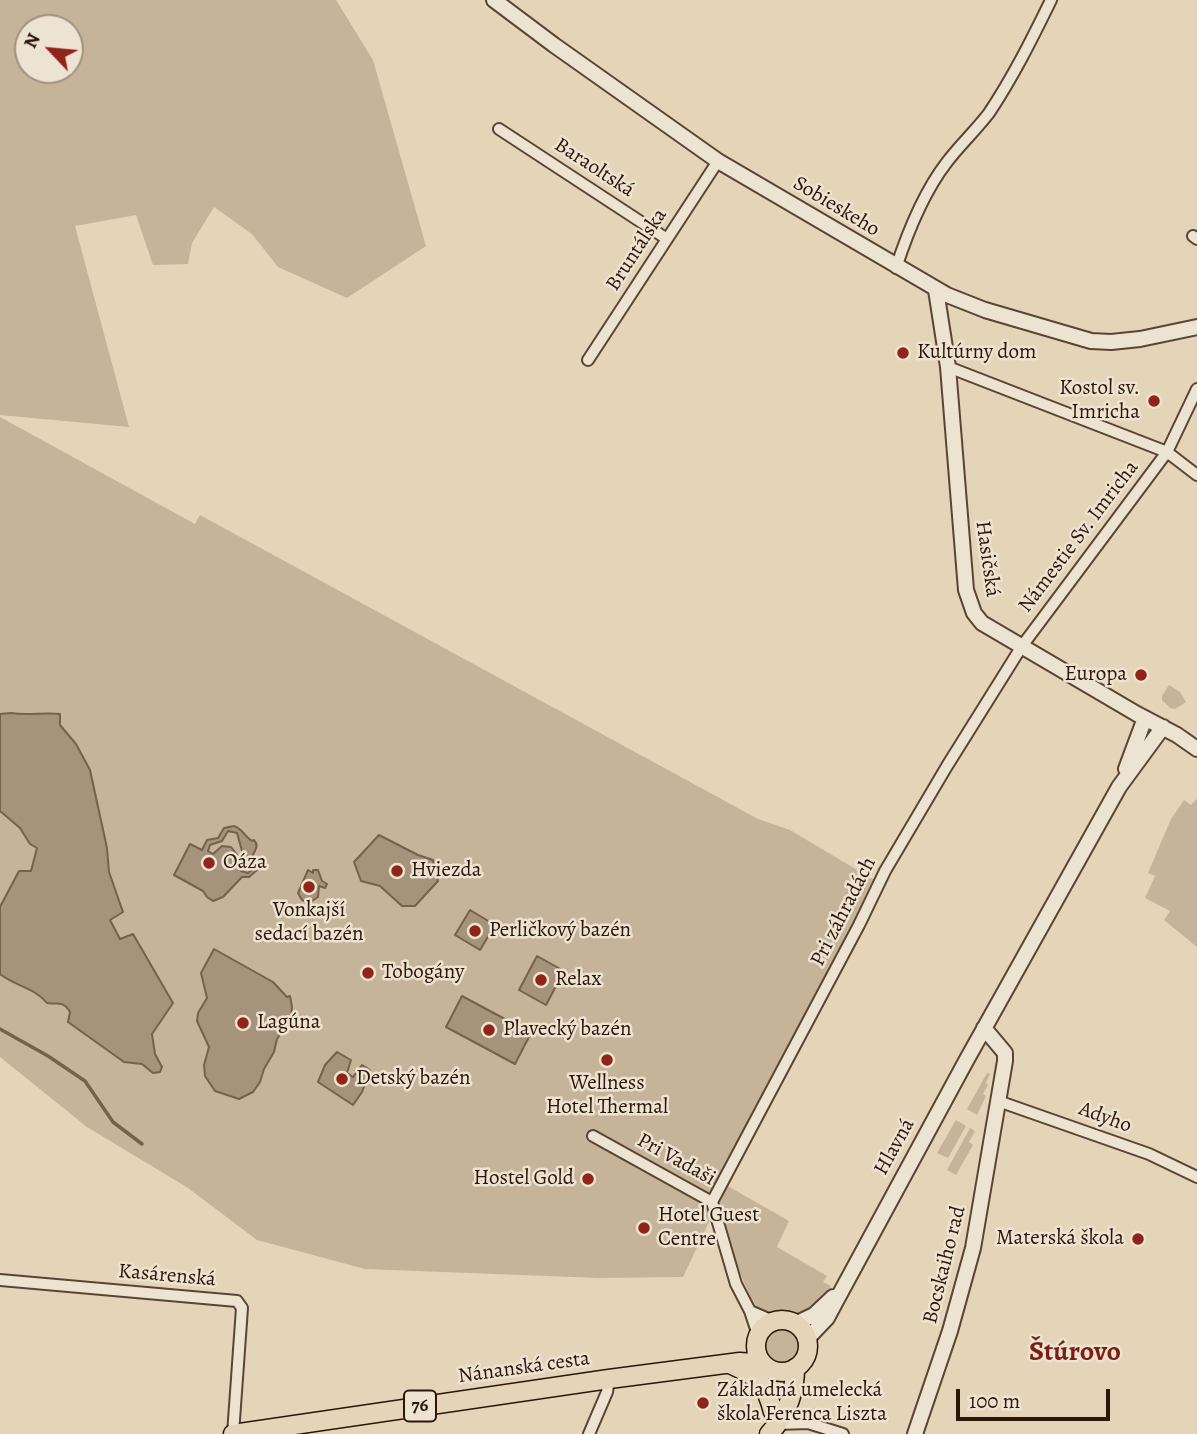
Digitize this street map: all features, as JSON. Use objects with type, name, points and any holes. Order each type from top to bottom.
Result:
[{"type":"main road","points":[[772,1426],[792,1397],[795,1368],[806,1355],[807,1339],[801,1328],[795,1324],[784,1320],[773,1321]]},
{"type":"main road","name":"76","points":[[698,1368],[757,1339],[764,1327],[773,1321]]},
{"type":"main road","points":[[757,1339],[758,1354],[769,1367],[777,1385],[772,1426]]},
{"type":"main road","name":"76","points":[[698,1368],[757,1362],[788,1371],[795,1368]]},
{"type":"main road","points":[[729,1364],[750,1373],[767,1391],[772,1426]]},
{"type":"main road","name":"Nánanská cesta","points":[[233,1434],[698,1368]]},
{"type":"street","name":"Sobieskeho","points":[[494,0],[718,161],[936,290],[985,310],[1091,341],[1139,339],[1197,327]]},
{"type":"street","points":[[896,268],[908,230],[937,176],[1000,96],[1051,0]]},
{"type":"street","name":"Baraoltská","points":[[499,129],[667,239]]},
{"type":"street","name":"Bruntálska","points":[[589,359],[718,161]]},
{"type":"street","name":"Hasičská","points":[[936,290],[948,367],[958,502],[969,600],[974,613],[982,623],[1163,727],[1197,750]]},
{"type":"street","name":"Námestie Sv. Imricha","points":[[948,367],[1167,452]]},
{"type":"street","name":"Námestie Sv. Imricha","points":[[1022,646],[1167,452],[1197,389]]},
{"type":"street","points":[[1167,452],[1197,475]]},
{"type":"street","name":"Pri záhradách","points":[[712,1202],[885,871],[1022,646]]},
{"type":"street","name":"Hlavná","points":[[1119,786],[1145,718]]},
{"type":"street","name":"Hlavná","points":[[807,1339],[827,1318],[1119,786],[1163,727]]},
{"type":"street","points":[[984,1028],[1004,1053],[1003,1080],[998,1101]]},
{"type":"street","name":"Adyho","points":[[998,1101],[1140,1150],[1197,1177]]},
{"type":"street","name":"Bocskaiho rad","points":[[915,1434],[943,1353],[970,1260],[998,1101]]},
{"type":"street","name":"Pri Vadaši","points":[[593,1136],[712,1202],[736,1284],[750,1311],[757,1339]]},
{"type":"street","name":"Kasárenská","points":[[0,1280],[237,1301],[242,1308],[233,1434]]},
{"type":"street","name":"Hlavná","points":[[795,1324],[814,1315],[843,1286]]},
{"type":"street","points":[[750,1311],[773,1321]]},
{"type":"street","points":[[589,1434],[607,1392],[609,1379]]},
{"type":"street","points":[[792,1397],[794,1411],[808,1423]]},
{"type":"street","points":[[772,1426],[808,1423],[843,1434]]},
{"type":"shaded area","points":[[0,0],[336,0],[373,60],[426,246],[347,298],[278,267],[252,234],[214,207],[192,243],[188,264],[153,265],[136,215],[75,226],[129,427],[0,415]]},
{"type":"shaded area","points":[[0,417],[195,524],[200,515],[758,819],[790,830],[874,880],[880,893],[726,1185],[789,1221],[777,1247],[827,1276],[823,1282],[831,1286],[816,1304],[792,1317],[768,1315],[756,1306],[743,1280],[718,1203],[683,1277],[599,1278],[365,1269],[257,1240],[188,1188],[87,1127],[0,1057]]},
{"type":"shaded area","points":[[1169,685],[1180,692],[1186,702],[1175,709],[1162,700]]},
{"type":"shaded area","points":[[0,714],[60,714],[60,725],[76,744],[90,770],[107,848],[109,872],[123,912],[110,920],[120,939],[133,934],[173,1003],[152,1034],[155,1054],[162,1067],[160,1072],[153,1073],[142,1064],[124,1062],[68,1022],[70,1012],[65,1006],[47,1003],[37,994],[0,974],[0,907],[19,871],[31,871],[37,848],[30,844],[20,828],[0,811]]},
{"type":"shaded area","points":[[1197,798],[1197,947],[1164,920],[1170,911],[1145,898],[1155,876],[1148,873],[1171,819],[1184,800],[1191,805]]},
{"type":"shaded area","name":"Oáza","points":[[234,826],[254,840],[257,846],[253,855],[258,864],[257,870],[249,877],[242,877],[223,897],[213,901],[203,891],[174,875],[190,844],[202,850],[207,840],[218,838],[224,828]],"holes":[[[228,831],[237,833],[242,851],[252,861],[253,869],[248,873],[241,871],[238,856],[231,847],[222,846],[213,854],[208,851],[210,845],[222,841]]]},
{"type":"shaded area","name":"Hviezda","points":[[379,835],[433,860],[438,881],[415,906],[402,906],[380,886],[361,881],[354,862]]},
{"type":"shaded area","name":"Vonkajší sedací bazén","points":[[308,870],[313,873],[313,870],[318,870],[322,881],[327,884],[325,888],[319,886],[318,897],[309,903],[302,900],[298,893]]},
{"type":"shaded area","name":"Perličkový bazén","points":[[470,910],[495,925],[480,950],[455,935]]},
{"type":"shaded area","name":"Lagúna","points":[[214,949],[273,982],[287,997],[290,996],[292,1007],[291,1018],[277,1039],[260,1082],[253,1092],[239,1099],[215,1091],[205,1076],[204,1065],[209,1047],[197,1021],[198,1013],[207,998],[201,973]]},
{"type":"shaded area","name":"Relax","points":[[537,956],[564,971],[546,1005],[519,990]]},
{"type":"shaded area","name":"Plavecký bazén","points":[[462,996],[531,1033],[515,1064],[446,1027]]},
{"type":"shaded area","name":"Detský bazén","points":[[337,1052],[351,1060],[347,1073],[353,1077],[362,1065],[370,1070],[362,1092],[353,1105],[318,1082],[325,1065]]},
{"type":"shaded area","points":[[987,1073],[990,1074],[986,1083],[988,1085],[983,1094],[986,1096],[977,1115],[967,1109]]},
{"type":"shaded area","points":[[956,1120],[966,1126],[948,1158],[937,1153]]},
{"type":"shaded area","points":[[970,1128],[975,1131],[969,1142],[973,1145],[956,1175],[947,1170]]},
{"type":"shaded area","points":[[781,1327],[794,1333],[800,1346],[794,1359],[781,1365],[768,1359],[762,1346],[768,1333]]},
{"type":"waterway","points":[[0,1029],[85,1081],[113,1122],[142,1144]]},
{"type":"place","name":"Kultúrny dom","points":[[903,353]]},
{"type":"place","name":"Kostol sv. Imricha","points":[[1154,401]]},
{"type":"place","name":"Europa","points":[[1141,675]]},
{"type":"place","name":"Oáza","points":[[209,863]]},
{"type":"place","name":"Hviezda","points":[[397,871]]},
{"type":"place","name":"Vonkajší sedací bazén","points":[[309,887]]},
{"type":"place","name":"Perličkový bazén","points":[[475,931]]},
{"type":"place","name":"Tobogány","points":[[368,973]]},
{"type":"place","name":"Relax","points":[[541,980]]},
{"type":"place","name":"Lagúna","points":[[243,1023]]},
{"type":"place","name":"Plavecký bazén","points":[[489,1030]]},
{"type":"place","name":"Wellness Hotel Thermal","points":[[607,1060]]},
{"type":"place","name":"Detský bazén","points":[[342,1079]]},
{"type":"place","name":"Hostel Gold","points":[[588,1179]]},
{"type":"place","name":"Hotel Guest Centre","points":[[644,1228]]},
{"type":"place","name":"Materská škola","points":[[1138,1239]]},
{"type":"place","name":"Základná umelecká škola Ferenca Liszta","points":[[703,1403]]},
{"type":"district","name":"Štúrovo","points":[[1075,1353]]}]
